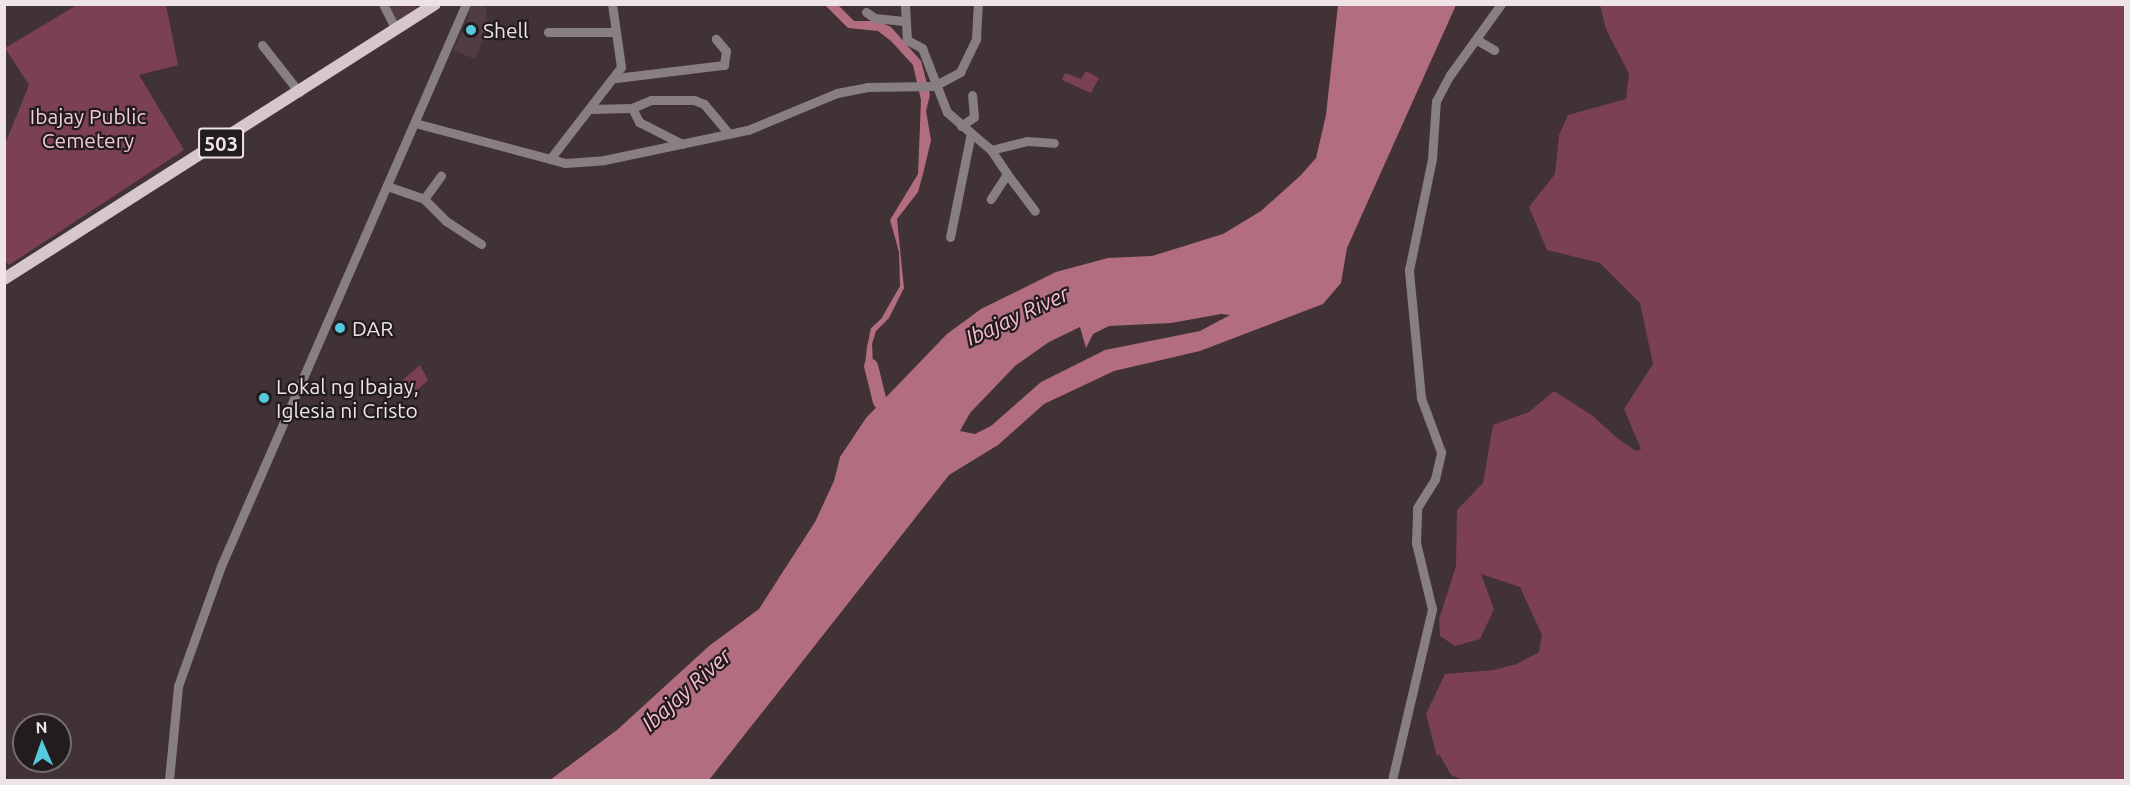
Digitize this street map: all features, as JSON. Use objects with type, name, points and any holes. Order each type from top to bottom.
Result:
[{"type":"main road","name":"503","points":[[4,279],[435,4]]},
{"type":"street","points":[[383,4],[396,29]]},
{"type":"street","points":[[169,780],[174,704],[199,625],[226,555],[466,4]]},
{"type":"street","points":[[550,159],[616,78],[621,67],[612,4]]},
{"type":"street","points":[[905,4],[904,21],[907,40],[922,48],[934,86],[947,112],[991,150],[1035,211]]},
{"type":"street","points":[[415,123],[565,163],[604,160],[682,144],[729,134],[789,117],[837,93],[867,87],[934,86],[960,72],[969,60],[976,39],[978,4]]},
{"type":"street","points":[[1392,780],[1432,609],[1416,543],[1417,508],[1435,479],[1441,452],[1421,398],[1409,270],[1432,159],[1436,101],[1450,75],[1501,4]]},
{"type":"street","points":[[866,12],[875,18],[904,21]]},
{"type":"street","points":[[548,32],[615,32]]},
{"type":"street","points":[[616,78],[724,65],[726,51],[716,39]]},
{"type":"street","points":[[1477,40],[1494,50]]},
{"type":"street","points":[[262,45],[299,92]]},
{"type":"street","points":[[961,126],[974,117],[972,95]]},
{"type":"street","points":[[591,110],[632,108],[651,100],[694,100],[704,104],[729,134]]},
{"type":"street","points":[[632,108],[639,122],[682,144]]},
{"type":"street","points":[[950,237],[971,133]]},
{"type":"street","points":[[991,150],[1027,141],[1054,143]]},
{"type":"street","points":[[991,199],[1007,174]]},
{"type":"street","points":[[424,199],[441,176]]},
{"type":"street","points":[[387,186],[424,199],[446,221],[481,244]]},
{"type":"shaded area","points":[[387,5],[415,5],[418,10],[397,22]]},
{"type":"shaded area","points":[[471,5],[486,5],[487,30],[475,59],[453,50],[466,25]]},
{"type":"green space","name":"Ibajay Public Cemetery","points":[[77,5],[166,5],[178,65],[139,75],[184,150],[9,265],[4,260],[5,144],[29,85],[5,48]]},
{"type":"green space","points":[[1600,5],[2125,5],[2125,780],[1463,780],[1451,775],[1439,754],[1437,757],[1426,714],[1445,674],[1494,670],[1517,664],[1539,652],[1542,635],[1520,587],[1481,574],[1494,609],[1480,639],[1455,646],[1440,636],[1439,619],[1456,566],[1457,510],[1483,483],[1493,425],[1529,412],[1554,391],[1593,416],[1617,438],[1636,451],[1641,449],[1624,409],[1653,364],[1640,303],[1600,263],[1547,250],[1529,207],[1555,174],[1559,135],[1568,115],[1626,99],[1629,74],[1606,29]]},
{"type":"green space","points":[[1086,71],[1099,78],[1091,93],[1062,80],[1065,73],[1081,79]]},
{"type":"green space","points":[[420,365],[428,380],[407,400],[396,386]]},
{"type":"water","points":[[825,5],[838,5],[854,21],[878,21],[891,27],[921,61],[930,95],[926,111],[931,140],[924,170],[918,192],[897,219],[904,288],[889,318],[876,331],[872,344],[874,384],[865,364],[867,347],[871,328],[881,319],[900,286],[899,252],[890,220],[918,174],[921,100],[913,65],[891,41],[878,31],[848,28]]},
{"type":"water","name":"Ibajay River","points":[[1338,5],[1456,5],[1347,248],[1341,283],[1323,304],[1200,351],[1114,371],[1044,404],[998,445],[949,475],[709,780],[550,780],[617,730],[709,646],[759,609],[815,522],[834,481],[840,457],[866,418],[947,334],[981,309],[1056,272],[1108,258],[1152,256],[1223,234],[1261,211],[1301,175],[1316,158],[1326,115]],"holes":[[[1221,314],[1230,315],[1200,331],[1105,350],[1041,382],[991,426],[975,434],[960,431],[970,413],[1015,366],[1049,342],[1080,327],[1086,348],[1093,334],[1109,326],[1171,323]]]},
{"type":"waterway","points":[[871,366],[880,402]]},
{"type":"place","name":"Shell","points":[[471,30]]},
{"type":"place","name":"DAR","points":[[340,328]]},
{"type":"place","name":"Lokal ng Ibajay, Iglesia ni Cristo","points":[[264,398]]}]
